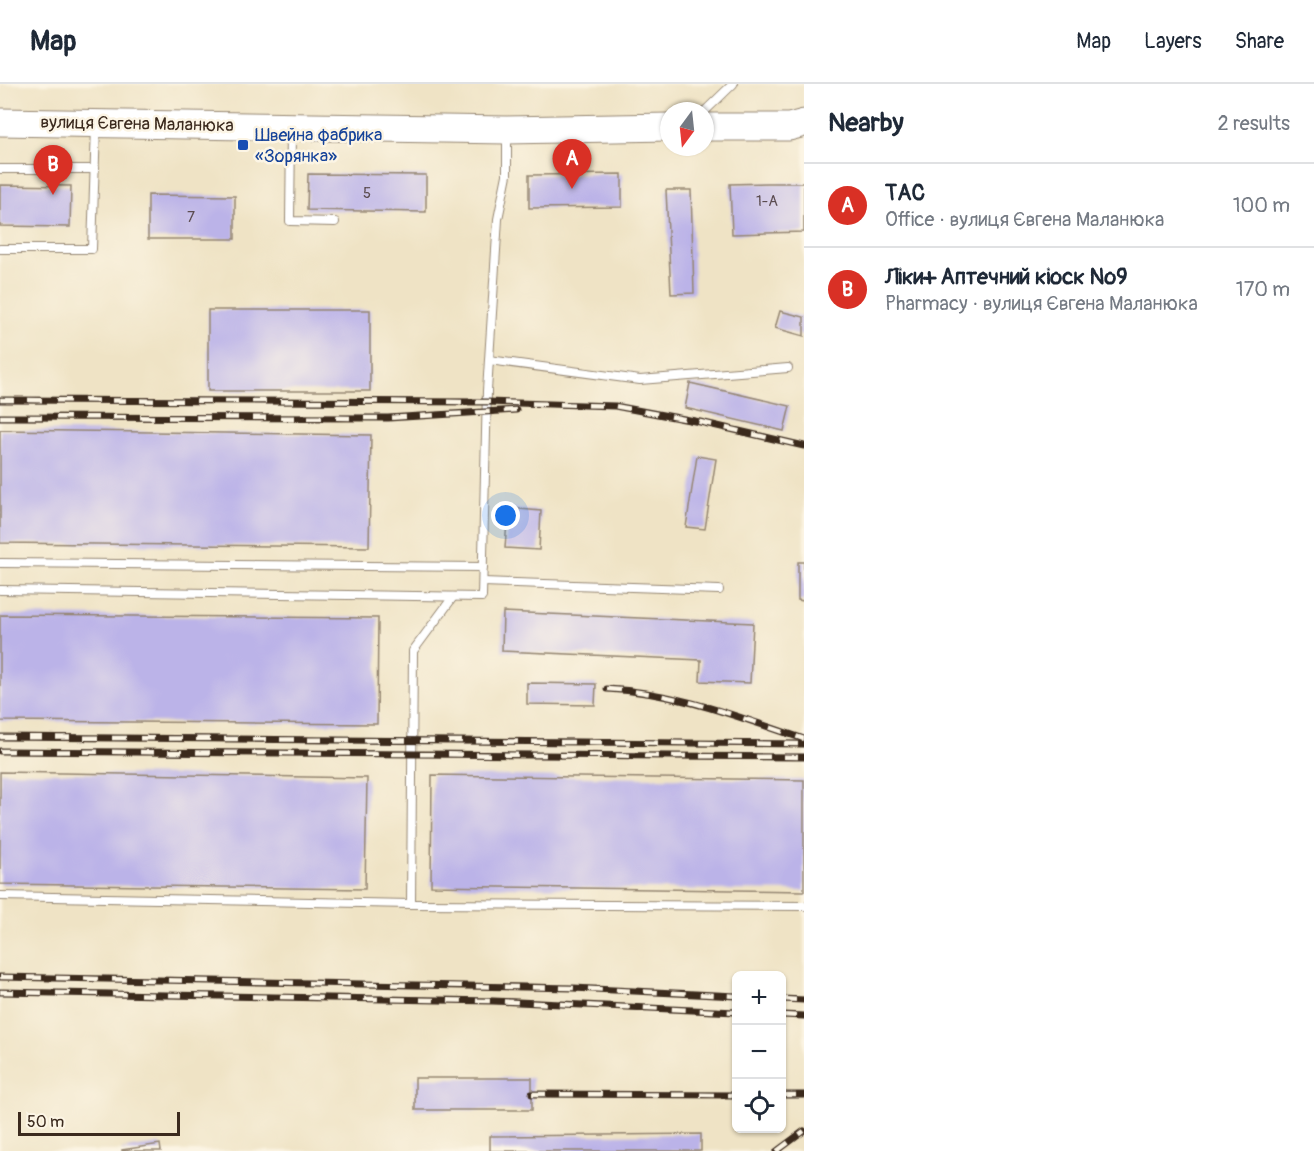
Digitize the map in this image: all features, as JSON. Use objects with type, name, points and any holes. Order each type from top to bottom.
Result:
[{"type":"main road","name":"вулиця Євгена Маланюка","points":[[0,122],[507,130],[660,127]]},
{"type":"main road","points":[[714,126],[796,125]]},
{"type":"lane","points":[[714,102],[733,84]]},
{"type":"lane","points":[[0,249],[92,249],[97,123]]},
{"type":"lane","points":[[291,125],[290,221],[335,222]]},
{"type":"lane","points":[[0,590],[482,597],[489,360],[498,219],[507,174],[507,130]]},
{"type":"lane","points":[[0,169],[95,169]]},
{"type":"lane","points":[[489,360],[640,380],[788,368]]},
{"type":"lane","points":[[0,563],[483,567]]},
{"type":"lane","points":[[483,582],[719,590]]},
{"type":"lane","points":[[411,904],[413,651],[453,597]]},
{"type":"lane","points":[[0,896],[411,904],[804,906]]},
{"type":"building","points":[[308,174],[426,175],[426,212],[307,210]]},
{"type":"building","points":[[622,174],[622,207],[529,208],[529,175]]},
{"type":"building","points":[[804,183],[804,232],[732,234],[730,184]]},
{"type":"building","points":[[0,185],[71,186],[70,227],[0,226]]},
{"type":"building","points":[[666,190],[691,190],[694,293],[671,294]]},
{"type":"building","points":[[148,195],[235,196],[235,239],[148,239]]},
{"type":"building","points":[[208,310],[370,310],[370,391],[208,391]]},
{"type":"building","points":[[780,311],[804,317],[804,336],[775,328]]},
{"type":"building","points":[[690,383],[790,406],[784,431],[685,408]]},
{"type":"building","points":[[0,430],[371,435],[369,547],[0,543]]},
{"type":"building","points":[[697,456],[716,459],[705,529],[686,527]]},
{"type":"building","points":[[508,508],[541,511],[539,550],[505,548]]},
{"type":"building","points":[[798,562],[804,562],[804,601],[798,600]]},
{"type":"building","points":[[503,612],[753,623],[750,683],[700,681],[701,660],[502,651]]},
{"type":"building","points":[[0,615],[378,618],[377,724],[0,721]]},
{"type":"building","points":[[527,683],[596,684],[595,705],[527,704]]},
{"type":"building","points":[[0,772],[367,778],[365,889],[0,884]]},
{"type":"building","points":[[432,775],[804,780],[804,891],[431,886]]},
{"type":"building","points":[[415,1078],[532,1078],[532,1110],[415,1110]]},
{"type":"building","points":[[701,1134],[701,1151],[490,1151],[490,1136]]},
{"type":"building","points":[[160,1144],[161,1151],[122,1151],[122,1150]]},
{"type":"railway","points":[[0,400],[487,402],[615,406],[700,422],[804,446]]},
{"type":"railway","points":[[0,417],[388,418],[516,410]]},
{"type":"railway","points":[[607,689],[683,700],[804,739]]},
{"type":"railway","points":[[0,737],[804,744]]},
{"type":"railway","points":[[0,751],[804,757]]},
{"type":"railway","points":[[0,977],[573,988],[732,996]]},
{"type":"railway","points":[[0,992],[493,1001],[732,1012]]},
{"type":"railway","points":[[786,999],[804,1000]]},
{"type":"railway","points":[[786,1015],[804,1016]]},
{"type":"railway","points":[[532,1094],[732,1095]]},
{"type":"railway","points":[[786,1095],[804,1095]]},
{"type":"railway","points":[[777,1151],[804,1131]]},
{"type":"place","name":"Швейна фабрика «Зорянка»","points":[[243,145]]},
{"type":"place","name":"ТАС","points":[[572,189]]},
{"type":"place","name":"Ліки+ Аптечний кіоск №9","points":[[53,195]]}]
